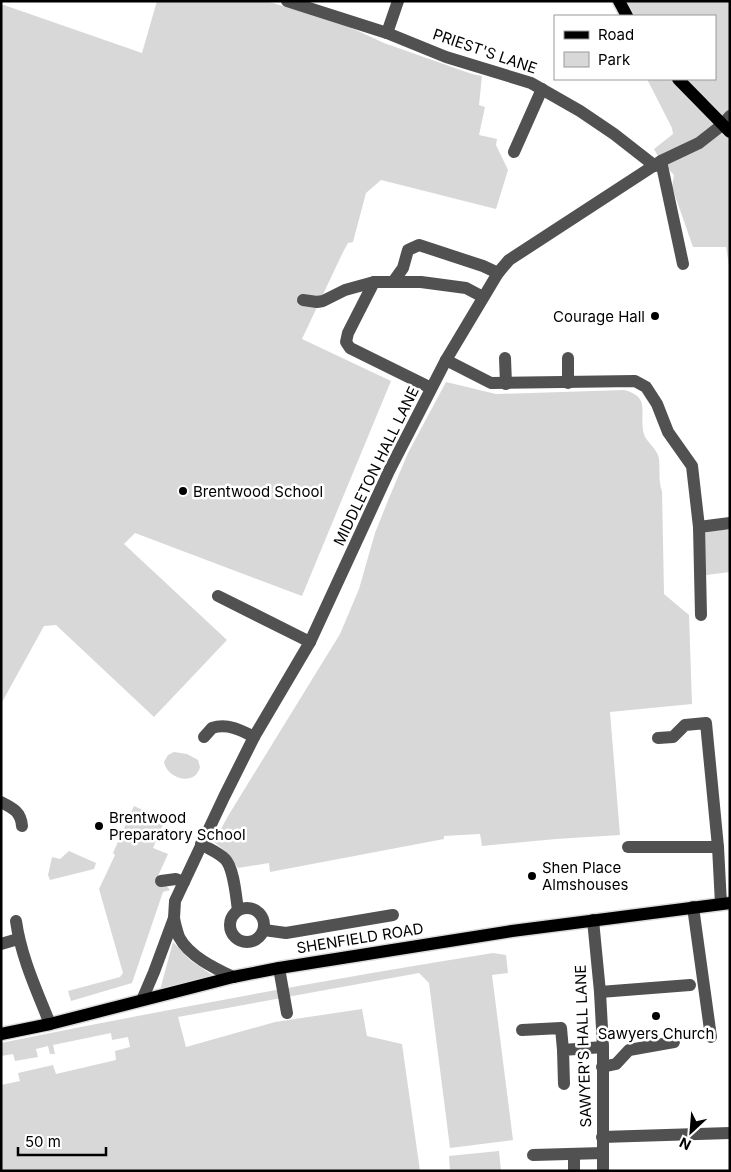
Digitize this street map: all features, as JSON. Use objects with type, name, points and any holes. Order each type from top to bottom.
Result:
[{"type":"main road","points":[[619,1],[626,15]]},
{"type":"main road","points":[[679,80],[727,124]]},
{"type":"main road","name":"SHENFIELD ROAD","points":[[1,1034],[50,1024],[233,976],[428,943],[725,904]]},
{"type":"street","name":"PRIEST'S LANE","points":[[287,1],[387,33],[446,57],[516,78],[542,89],[658,164]]},
{"type":"street","points":[[387,33],[398,1]]},
{"type":"street","points":[[514,152],[542,89]]},
{"type":"street","name":"MIDDLETON HALL LANE","points":[[142,1000],[174,918],[175,901],[201,844],[254,737],[310,642],[389,471],[446,360],[498,273],[509,260],[658,164],[699,143],[727,124]]},
{"type":"street","points":[[658,164],[683,264]]},
{"type":"street","points":[[394,282],[403,268],[408,250],[419,245],[484,266],[498,273]]},
{"type":"street","points":[[374,282],[348,333],[346,342],[350,348],[432,388]]},
{"type":"street","points":[[303,300],[322,301],[345,290],[374,282],[421,282],[466,288],[483,297]]},
{"type":"street","points":[[505,358],[506,384]]},
{"type":"street","points":[[568,358],[568,383]]},
{"type":"street","points":[[446,360],[491,383],[635,381],[646,387],[657,404],[668,432],[692,466],[699,526],[701,615]]},
{"type":"street","points":[[699,526],[730,522]]},
{"type":"street","points":[[218,596],[310,642]]},
{"type":"street","points":[[658,738],[673,737],[685,725],[706,723],[718,847],[725,862],[725,904]]},
{"type":"street","points":[[204,737],[212,728],[225,726],[254,737]]},
{"type":"street","points":[[1,802],[17,812],[22,826]]},
{"type":"street","points":[[201,844],[227,861],[238,910]]},
{"type":"street","points":[[628,848],[718,847]]},
{"type":"street","points":[[161,881],[176,879],[184,882]]},
{"type":"street","points":[[249,908],[259,914],[264,921],[264,930],[258,938],[251,942],[244,942],[232,935],[229,929],[232,916],[238,910],[249,908]]},
{"type":"street","points":[[693,908],[711,1037]]},
{"type":"street","points":[[264,930],[286,933],[393,915]]},
{"type":"street","points":[[174,918],[180,938],[194,954],[218,970],[233,976]]},
{"type":"street","name":"SAWYER'S HALL LANE","points":[[593,920],[603,1047],[603,1171]]},
{"type":"street","points":[[16,922],[18,939],[50,1024]]},
{"type":"street","points":[[1,944],[18,939]]},
{"type":"street","points":[[279,968],[286,1013]]},
{"type":"street","points":[[600,992],[690,985]]},
{"type":"street","points":[[522,1030],[561,1028],[564,1084]]},
{"type":"street","points":[[602,1067],[616,1064],[630,1050],[674,1042]]},
{"type":"street","points":[[563,1050],[603,1047]]},
{"type":"street","points":[[602,1137],[730,1133]]},
{"type":"street","points":[[574,1154],[574,1171]]},
{"type":"street","points":[[533,1155],[603,1154]]},
{"type":"green space","name":"Brentwood School","points":[[157,1],[266,1],[343,24],[384,43],[482,76],[479,105],[485,107],[479,135],[497,139],[496,145],[508,170],[496,209],[381,180],[366,193],[353,242],[348,243],[343,252],[302,339],[391,381],[302,596],[135,533],[124,544],[227,640],[154,717],[56,625],[44,626],[1,704],[1,4],[142,53]]},
{"type":"green space","points":[[613,1],[730,1],[730,271],[726,247],[693,247],[672,187],[674,175],[661,161],[654,149],[673,134],[672,128],[648,80],[716,80],[716,15],[618,15]]},
{"type":"green space","points":[[446,382],[496,394],[624,390],[638,396],[642,405],[644,434],[657,453],[659,461],[662,491],[664,594],[689,615],[692,704],[610,712],[620,835],[482,846],[480,834],[444,836],[444,839],[270,872],[269,863],[238,868],[224,850],[214,842],[340,634],[359,589],[375,533],[389,498],[408,453]]},
{"type":"green space","points":[[730,529],[730,572],[706,575],[702,532]]},
{"type":"green space","points":[[174,752],[187,754],[198,760],[200,767],[193,777],[187,779],[175,776],[166,768],[164,762],[168,755]]},
{"type":"green space","points":[[134,806],[165,820],[153,848],[168,854],[158,876],[170,890],[163,892],[132,983],[71,1001],[68,991],[120,977],[123,973],[99,889],[115,855],[113,853]]},
{"type":"green space","points":[[69,851],[96,863],[94,869],[50,880],[48,875],[52,857],[60,859]]},
{"type":"green space","points":[[173,942],[190,960],[212,975],[160,990]]},
{"type":"green space","points":[[493,953],[506,955],[508,973],[492,975],[513,1140],[450,1148],[429,983],[419,973],[178,1017],[186,1047],[275,1022],[362,1009],[367,1036],[402,1044],[420,1171],[1,1171],[1,1085],[20,1081],[18,1073],[53,1065],[56,1074],[116,1060],[115,1051],[130,1047],[128,1037],[112,1040],[111,1033],[53,1045],[55,1054],[50,1054],[48,1046],[36,1049],[38,1057],[15,1061],[13,1054],[1,1056],[1,1043],[247,995]]},
{"type":"green space","points":[[499,1151],[501,1171],[450,1171],[449,1156]]},
{"type":"place","name":"Courage Hall","points":[[655,316]]},
{"type":"place","name":"Brentwood School","points":[[183,491]]},
{"type":"place","name":"Brentwood Preparatory School","points":[[99,826]]},
{"type":"place","name":"Shen Place Almshouses","points":[[532,876]]},
{"type":"place","name":"Sawyers Church","points":[[656,1016]]}]
